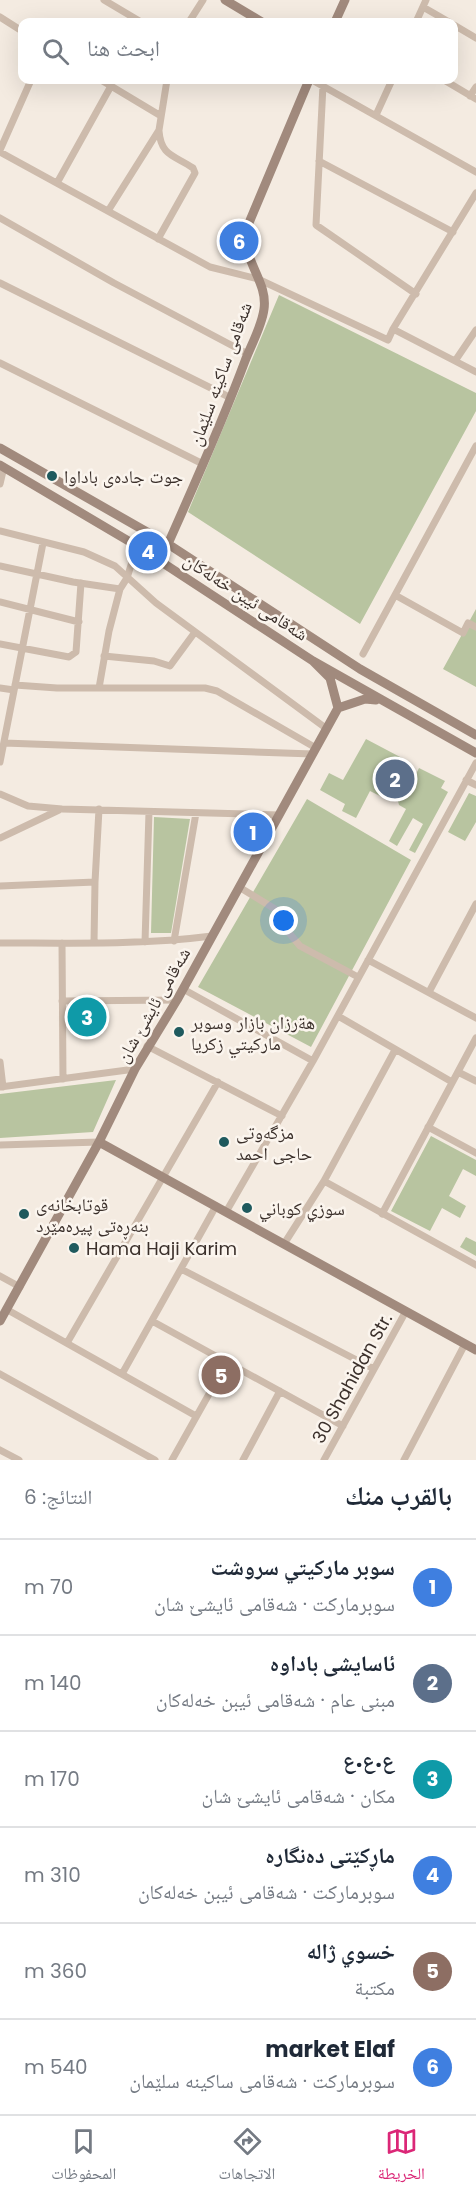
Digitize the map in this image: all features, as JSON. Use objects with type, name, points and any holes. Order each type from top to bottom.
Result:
[{"type":"street","points":[[104,0],[134,18]]},
{"type":"street","points":[[192,18],[203,0]]},
{"type":"street","points":[[225,0],[255,18]]},
{"type":"street","points":[[337,18],[345,0]]},
{"type":"street","points":[[418,18],[424,4],[443,18]]},
{"type":"street","points":[[0,17],[18,28]]},
{"type":"street","points":[[458,28],[476,38]]},
{"type":"street","points":[[29,84],[0,151],[210,267],[258,279],[388,340],[476,193]]},
{"type":"street","points":[[108,84],[161,116]]},
{"type":"street","points":[[158,238],[195,173],[193,168],[170,155],[160,144],[159,130],[166,84]]},
{"type":"street","name":"شەقامی ساکینە سلێمان","points":[[168,544],[231,399],[265,307],[264,292],[246,247],[246,230],[308,84]]},
{"type":"street","points":[[376,115],[390,84]]},
{"type":"street","points":[[450,84],[473,98],[476,87]]},
{"type":"street","points":[[416,294],[316,225],[323,85],[476,172]]},
{"type":"street","points":[[57,183],[111,86]]},
{"type":"street","points":[[108,211],[159,130]]},
{"type":"street","points":[[319,161],[453,232]]},
{"type":"street","points":[[0,218],[114,283],[248,354]]},
{"type":"street","points":[[0,283],[231,399]]},
{"type":"street","points":[[393,329],[476,372]]},
{"type":"street","points":[[455,361],[476,330]]},
{"type":"street","points":[[0,363],[203,464]]},
{"type":"street","points":[[363,654],[476,446]]},
{"type":"street","name":"شەقامی ئیبن خەلەکان","points":[[0,448],[168,544],[286,623],[413,700],[476,735]]},
{"type":"street","points":[[0,484],[2,466]]},
{"type":"street","name":"شەقامی ئیبن خەلەکان","points":[[2,466],[137,546],[313,662],[476,753]]},
{"type":"street","points":[[0,531],[100,558],[115,566],[195,632],[327,729]]},
{"type":"street","points":[[0,762],[43,543]]},
{"type":"street","points":[[99,688],[120,589],[127,578],[137,546]]},
{"type":"street","points":[[0,566],[120,589]]},
{"type":"street","points":[[0,644],[73,656],[76,652],[81,583]]},
{"type":"street","points":[[395,595],[463,633],[468,623],[476,627]]},
{"type":"street","points":[[0,602],[79,622]]},
{"type":"street","points":[[275,637],[286,623]]},
{"type":"street","points":[[104,656],[154,661],[170,666],[195,632]]},
{"type":"street","points":[[313,662],[330,678],[338,708],[365,699],[379,700]]},
{"type":"street","points":[[0,688],[205,688],[216,691],[314,751]]},
{"type":"street","points":[[405,714],[413,700]]},
{"type":"street","name":"شەقامی ئایشێ شان","points":[[0,1321],[99,1142],[147,1046],[177,999],[338,708]]},
{"type":"street","points":[[4,743],[314,751]]},
{"type":"street","points":[[226,1212],[313,1061],[476,763]]},
{"type":"street","points":[[466,780],[476,785]]},
{"type":"street","points":[[0,794],[28,806],[62,809],[279,815]]},
{"type":"street","points":[[0,838],[62,809]]},
{"type":"street","points":[[94,943],[99,809]]},
{"type":"street","points":[[145,942],[149,812]]},
{"type":"street","points":[[174,941],[196,813]]},
{"type":"street","points":[[0,886],[95,882]]},
{"type":"street","points":[[239,887],[275,909],[285,928],[300,946],[358,977]]},
{"type":"street","points":[[429,992],[476,904]]},
{"type":"street","points":[[0,943],[145,942],[212,936]]},
{"type":"street","points":[[62,943],[63,1079]]},
{"type":"street","points":[[368,960],[476,1018]]},
{"type":"street","points":[[183,988],[313,1061]]},
{"type":"street","points":[[62,1001],[177,999]]},
{"type":"street","points":[[338,1016],[452,1082]]},
{"type":"street","points":[[382,1214],[476,1038]]},
{"type":"street","points":[[147,1046],[282,1116]]},
{"type":"street","points":[[284,1244],[324,1181],[395,1050]]},
{"type":"street","points":[[0,1062],[1,1087],[135,1069]]},
{"type":"street","points":[[458,1072],[476,1081]]},
{"type":"street","points":[[67,1343],[161,1176],[218,1082]]},
{"type":"street","points":[[428,1127],[476,1153]]},
{"type":"street","points":[[0,1145],[99,1142],[476,1350]]},
{"type":"street","points":[[324,1181],[476,1265]]},
{"type":"street","points":[[123,1374],[216,1206]]},
{"type":"street","points":[[181,1269],[374,1369]]},
{"type":"street","points":[[0,1276],[20,1287]]},
{"type":"street","points":[[6,1309],[196,1416]]},
{"type":"street","name":"30 Shahidan Str.","points":[[324,1460],[406,1311]]},
{"type":"street","points":[[152,1321],[343,1426]]},
{"type":"street","points":[[404,1460],[465,1344]]},
{"type":"street","points":[[172,1460],[227,1362]]},
{"type":"street","points":[[0,1374],[155,1460]]},
{"type":"street","points":[[243,1460],[280,1391]]},
{"type":"street","points":[[2,1454],[19,1460]]},
{"type":"green space","points":[[279,295],[476,393],[476,411],[360,624],[188,512]]},
{"type":"green space","points":[[476,609],[476,687],[443,669]]},
{"type":"green space","points":[[366,739],[402,758],[399,765],[416,774],[419,768],[445,781],[441,788],[448,792],[415,853],[409,850],[423,824],[413,818],[397,846],[389,841],[406,809],[399,805],[396,793],[380,796],[370,791],[356,818],[342,811],[345,804],[320,790],[329,773],[343,780]]},
{"type":"green space","points":[[469,793],[476,796],[476,822],[465,841],[448,832]]},
{"type":"green space","points":[[307,799],[411,860],[311,1047],[198,987]]},
{"type":"green space","points":[[154,817],[190,819],[171,933],[151,933]]},
{"type":"green space","points":[[116,1080],[93,1132],[0,1138],[0,1094]]},
{"type":"green space","points":[[431,1136],[476,1160],[476,1176],[463,1169],[449,1196],[466,1206],[460,1218],[442,1208],[430,1231],[391,1211]]},
{"type":"green space","points":[[466,1237],[476,1242],[476,1256],[460,1247]]},
{"type":"place","name":"market Elaf","points":[[239,241]]},
{"type":"place","name":"جوت جادەی باداوا","points":[[52,476]]},
{"type":"place","name":"ماڕكێتی دەنگارە","points":[[148,551]]},
{"type":"place","name":"ئاسايشى باداوه","points":[[395,779]]},
{"type":"place","name":"سوبر ماركيتي سروشت","points":[[253,832]]},
{"type":"place","name":"ع.ع.ع","points":[[87,1017]]},
{"type":"place","name":"هةرزان بازار وسوبر ماركيتي زكريا","points":[[179,1032]]},
{"type":"place","name":"مزگەوتی حاجی احمد","points":[[224,1142]]},
{"type":"place","name":"سوزي كوباني","points":[[247,1208]]},
{"type":"place","name":"قوتابخانەی بنەڕەتی پیرەمێرد","points":[[24,1214]]},
{"type":"place","name":"Hama Haji Karim","points":[[74,1248]]},
{"type":"place","name":"خسوي ژاله","points":[[221,1375]]}]
